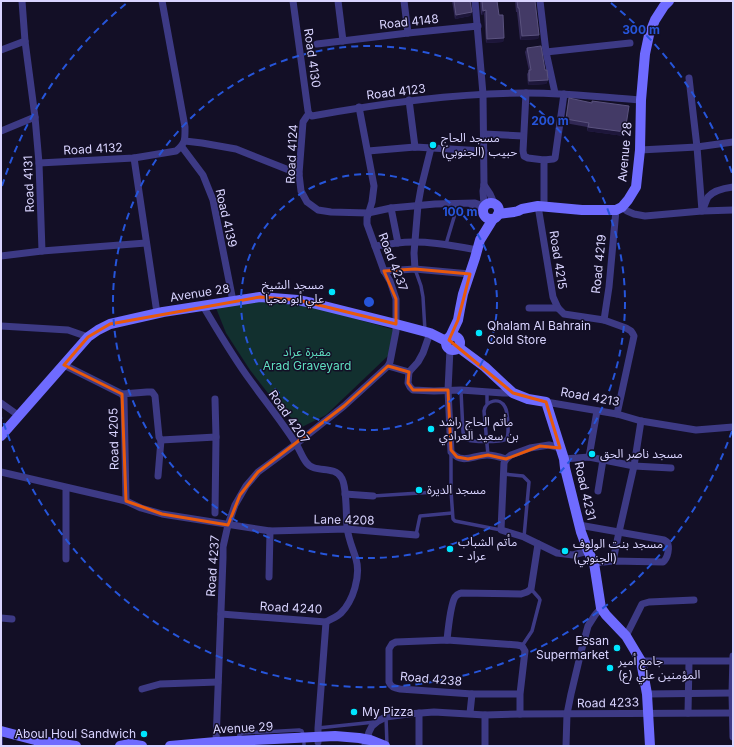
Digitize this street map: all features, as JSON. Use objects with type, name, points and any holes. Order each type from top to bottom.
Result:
[{"type":"street","name":"Road 4131","points":[[22,1],[25,41],[40,163],[42,251]]},
{"type":"street","points":[[134,158],[176,151],[183,144],[185,127],[162,1]]},
{"type":"street","name":"Road 4130","points":[[293,1],[308,111],[311,115]]},
{"type":"street","points":[[338,1],[343,41]]},
{"type":"street","points":[[404,1],[408,33]]},
{"type":"street","points":[[474,1],[478,26],[483,94],[483,191],[490,210],[476,258],[463,294],[458,320],[460,326],[453,342],[448,390],[451,452],[461,458],[468,459],[488,455],[506,459]]},
{"type":"street","points":[[540,1],[546,52],[555,93]]},
{"type":"street","name":"Avenue 28","points":[[619,209],[628,200],[636,187],[640,150],[645,54],[649,35],[655,20],[669,1]]},
{"type":"street","name":"Road 4148","points":[[317,44],[478,26]]},
{"type":"street","points":[[1,50],[25,41]]},
{"type":"street","points":[[546,52],[630,43]]},
{"type":"street","points":[[689,78],[697,147],[702,211]]},
{"type":"street","points":[[526,93],[523,136],[524,156],[544,160],[555,158],[564,94]]},
{"type":"street","name":"Road 4123","points":[[311,115],[409,100],[483,94],[555,93],[642,100]]},
{"type":"street","points":[[409,100],[416,147]]},
{"type":"street","points":[[360,107],[374,186],[372,202],[368,213]]},
{"type":"street","name":"Road 4124","points":[[311,115],[307,116],[303,122],[300,174],[301,191],[307,202],[318,210],[331,212],[368,213],[391,208],[418,205],[458,204],[477,204],[490,210]]},
{"type":"street","points":[[1,131],[35,117]]},
{"type":"street","points":[[484,134],[523,136]]},
{"type":"street","points":[[183,144],[202,142],[236,149],[300,174]]},
{"type":"street","points":[[640,150],[697,147],[733,142]]},
{"type":"street","name":"Road 4139","points":[[183,144],[203,175],[213,200],[233,301]]},
{"type":"street","points":[[368,151],[416,147],[484,151]]},
{"type":"street","points":[[414,269],[418,205],[431,148]]},
{"type":"street","name":"Road 4132","points":[[40,163],[134,158],[157,313]]},
{"type":"street","name":"Road 4215","points":[[544,160],[541,206],[553,297],[561,311]]},
{"type":"street","points":[[702,211],[708,197],[714,192],[733,187]]},
{"type":"street","points":[[490,210],[514,212],[541,206],[582,210],[619,209],[645,216],[733,210]]},
{"type":"street","points":[[391,208],[398,243]]},
{"type":"street","name":"Road 4219","points":[[604,320],[619,209]]},
{"type":"street","name":"Road 4237","points":[[216,744],[223,547],[228,525],[235,505],[246,486],[258,472],[344,406],[388,366],[392,355],[396,331],[396,299],[367,224],[368,213]]},
{"type":"street","points":[[1,256],[42,251],[146,243]]},
{"type":"street","points":[[375,246],[398,243],[479,245]]},
{"type":"street","points":[[384,271],[414,269],[470,274]]},
{"type":"street","name":"Avenue 28","points":[[1,436],[88,337],[110,324],[157,313],[260,297],[298,300],[396,324],[453,342]]},
{"type":"street","name":"Road 4207","points":[[202,306],[248,379],[296,444],[307,464],[313,468],[338,473],[341,476],[345,494],[347,530]]},
{"type":"street","points":[[529,308],[561,311],[604,320],[626,328],[634,334],[617,414]]},
{"type":"street","points":[[1,326],[68,330],[88,337]]},
{"type":"street","points":[[428,333],[423,354],[409,372],[408,383],[413,390],[461,390],[513,393]]},
{"type":"street","name":"Road 4213","points":[[453,342],[485,367],[513,393],[528,399],[617,414],[641,421],[696,430],[733,427]]},
{"type":"street","name":"Road 4205","points":[[64,365],[122,394],[124,398],[126,501]]},
{"type":"street","points":[[388,366],[409,372]]},
{"type":"street","points":[[122,394],[152,392],[155,396],[159,437],[161,440],[158,476]]},
{"type":"street","points":[[215,399],[215,513]]},
{"type":"street","name":"Road 4231","points":[[546,402],[564,459],[579,525],[594,563],[601,608]]},
{"type":"street","points":[[1,403],[18,415]]},
{"type":"street","points":[[589,457],[597,411]]},
{"type":"street","points":[[613,561],[618,532],[634,466],[641,421]]},
{"type":"street","points":[[161,440],[216,437]]},
{"type":"street","points":[[560,448],[549,445],[540,446],[515,453],[506,459],[504,463],[501,530],[524,537],[557,554],[574,554],[588,551]]},
{"type":"street","points":[[564,459],[589,457],[634,466],[671,468]]},
{"type":"street","points":[[598,491],[603,460]]},
{"type":"street","points":[[1,472],[126,501],[141,508],[162,514],[228,525]]},
{"type":"street","points":[[66,488],[66,559]]},
{"type":"street","points":[[345,494],[373,496]]},
{"type":"street","name":"Lane 4208","points":[[228,525],[270,531],[347,530],[416,535]]},
{"type":"street","points":[[579,525],[667,542],[669,544],[666,557],[663,562],[613,561],[594,563]]},
{"type":"street","name":"Road 4240","points":[[221,614],[326,622],[340,614],[351,598],[357,575],[357,561],[347,530]]},
{"type":"street","points":[[269,577],[270,531]]},
{"type":"street","points":[[447,640],[454,598],[457,595],[461,593],[521,594],[531,589],[538,544]]},
{"type":"street","points":[[626,636],[642,604],[649,602],[694,600]]},
{"type":"street","points":[[566,746],[567,714],[579,659],[588,626],[601,608],[626,636],[641,661],[647,694],[650,746]]},
{"type":"street","points":[[1,618],[12,619]]},
{"type":"street","points":[[318,736],[326,622]]},
{"type":"street","name":"Road 4238","points":[[520,694],[472,694],[395,688],[389,682],[389,649],[392,644],[396,642],[447,640],[517,644],[522,646]]},
{"type":"street","points":[[520,714],[520,694],[525,651],[522,646]]},
{"type":"street","points":[[733,656],[733,737]]},
{"type":"street","points":[[641,661],[732,661]]},
{"type":"street","points":[[688,713],[689,662]]},
{"type":"street","points":[[142,689],[160,684],[218,682]]},
{"type":"street","points":[[647,694],[732,693]]},
{"type":"street","points":[[470,713],[472,694]]},
{"type":"street","points":[[418,713],[419,746]]},
{"type":"street","name":"Road 4233","points":[[367,743],[368,732],[372,726],[378,722],[386,718],[418,713],[470,713],[485,715],[732,713]]},
{"type":"street","points":[[485,715],[485,746]]},
{"type":"street","points":[[1,731],[35,740],[76,746]]},
{"type":"street","points":[[1,736],[43,746]]},
{"type":"street","name":"Avenue 29","points":[[170,746],[304,742],[318,736],[354,737],[367,743],[386,746]]},
{"type":"street","points":[[124,746],[130,744],[140,746]]},
{"type":"lane","points":[[446,244],[458,204]]},
{"type":"lane","points":[[414,269],[421,286],[428,333]]},
{"type":"lane","points":[[461,390],[463,432],[467,440],[472,442],[502,441],[507,438],[506,407],[497,401],[487,404]]},
{"type":"lane","points":[[487,392],[487,404],[484,411],[488,455]]},
{"type":"lane","points":[[451,452],[453,519],[455,521],[501,530]]},
{"type":"lane","points":[[504,474],[523,476],[528,482],[524,537]]},
{"type":"lane","points":[[373,496],[451,490]]},
{"type":"lane","points":[[416,535],[420,516],[452,513]]},
{"type":"lane","points":[[522,646],[532,631],[540,600],[540,598],[531,589]]},
{"type":"lane","points":[[386,718],[386,746]]},
{"type":"lane","points":[[318,736],[378,722]]},
{"type":"lane","points":[[1,736],[1,746]]},
{"type":"highlighted area","points":[[415,269],[470,274],[458,320],[449,340],[513,393],[546,402],[560,448],[540,446],[506,459],[488,455],[468,459],[457,457],[451,450],[448,390],[413,390],[408,383],[409,372],[388,366],[344,406],[258,472],[240,495],[228,525],[162,514],[126,501],[122,394],[64,365],[88,337],[110,324],[260,297],[298,300],[396,324],[396,299],[384,271]]},
{"type":"green space","name":"مقبرة عراد Arad Graveyard","points":[[263,301],[300,303],[395,330],[391,353],[326,415],[302,427],[278,406],[250,370],[226,333],[216,308]]},
{"type":"building","points":[[454,1],[470,1],[472,12],[456,15]]},
{"type":"building","points":[[482,1],[497,1],[499,15],[503,15],[504,38],[487,39],[486,10],[483,11]]},
{"type":"building","points":[[517,1],[535,1],[539,35],[522,36]]},
{"type":"building","points":[[541,46],[548,80],[529,81],[529,70],[531,70],[527,48]]},
{"type":"building","points":[[569,98],[592,103],[592,101],[629,106],[625,132],[588,127],[589,123],[566,119]]},
{"type":"place","name":"مسجد الحاج حبيب (الجنوبي)","points":[[433,145]]},
{"type":"place","name":"مسجد الشيخ علي أبو محيا","points":[[332,292]]},
{"type":"place","name":"Qhalam Al Bahrain Cold Store","points":[[479,333]]},
{"type":"place","name":"مأتم الحاج راشد بن سعيد العرادي","points":[[431,429]]},
{"type":"place","name":"مسجد ناصر الحق","points":[[592,454]]},
{"type":"place","name":"مسجد الديرة","points":[[419,490]]},
{"type":"place","name":"مأتم الشباب - عراد","points":[[450,549]]},
{"type":"place","name":"مسجد بنت الولوف (الجنوبي)","points":[[565,551]]},
{"type":"place","name":"Essan Supermarket","points":[[617,648]]},
{"type":"place","name":"جامع أمير المؤمنين علي (ع)","points":[[610,668]]},
{"type":"place","name":"My Pizza","points":[[354,712]]},
{"type":"place","name":"Aboul Houl Sandwich","points":[[144,734]]}]
